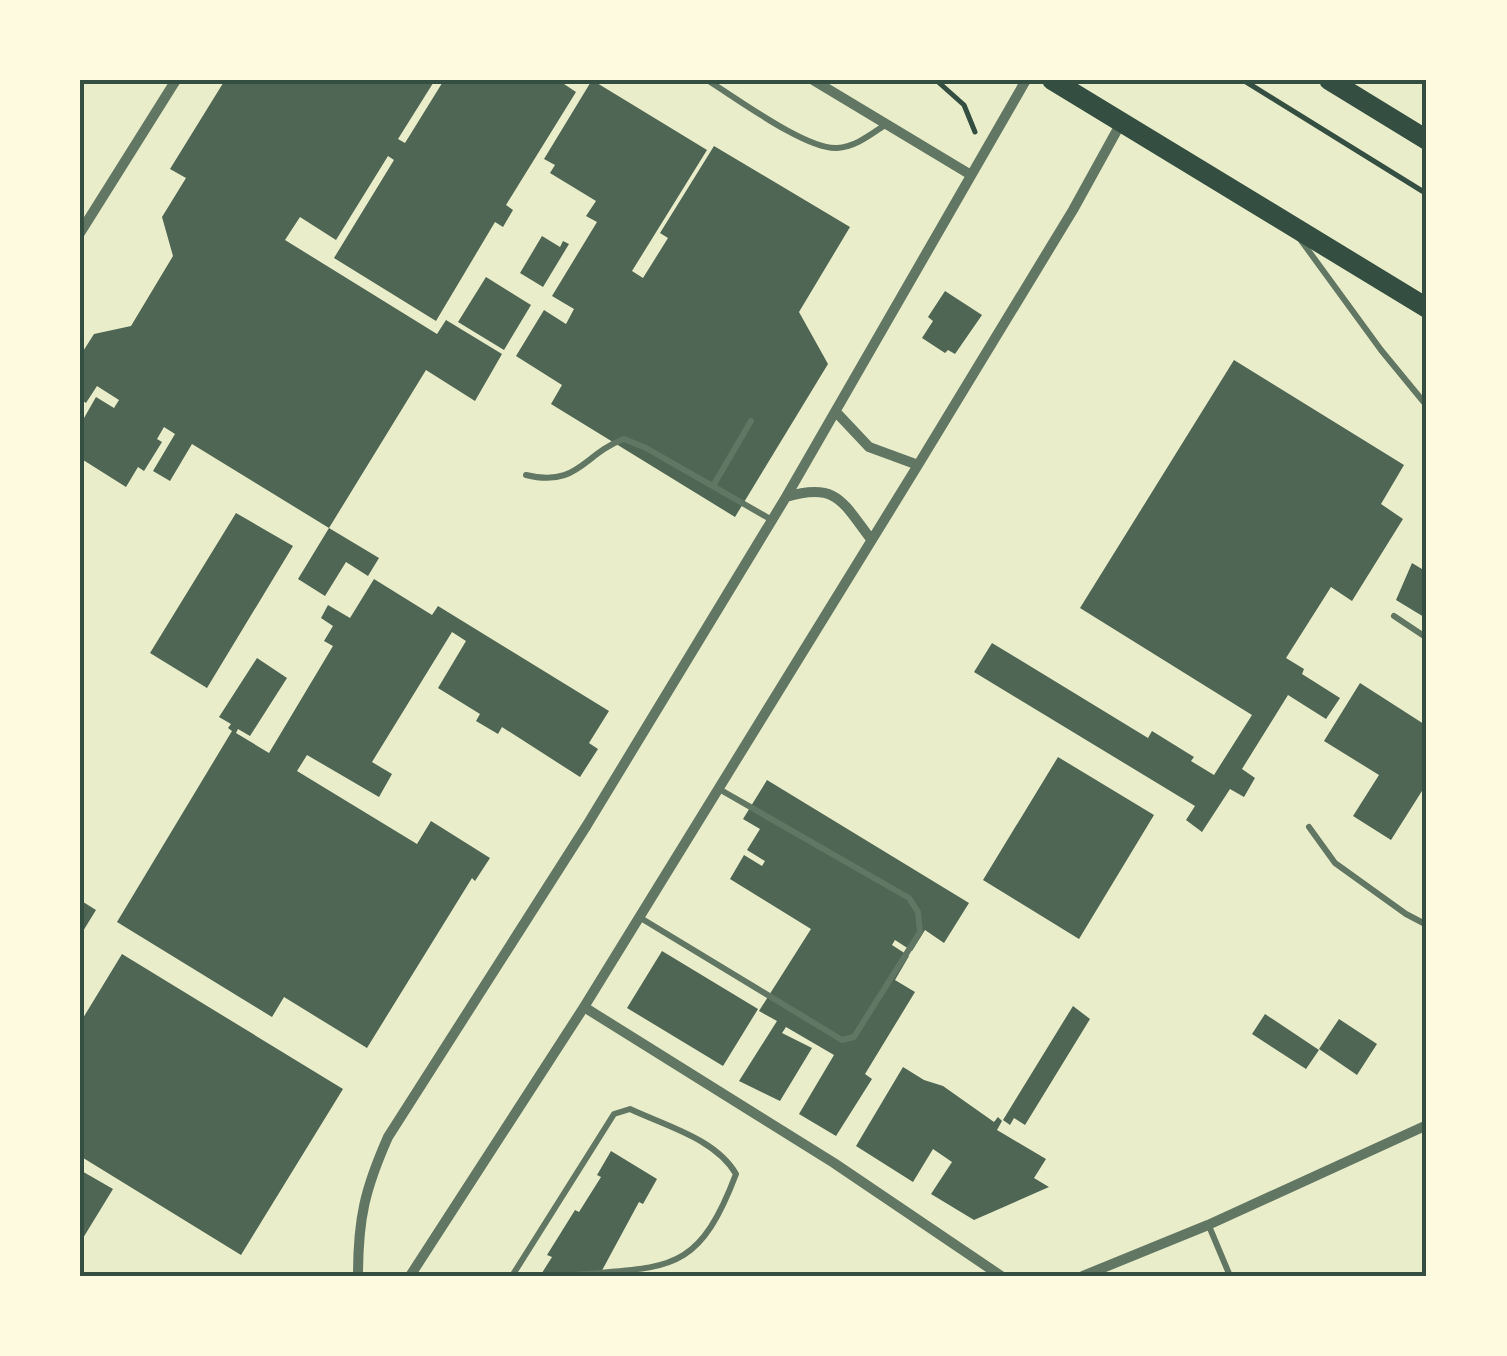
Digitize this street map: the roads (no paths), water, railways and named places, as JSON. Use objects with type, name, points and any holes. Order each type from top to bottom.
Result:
[{"type":"highway","points":[[1052,80],[1427,308]]},
{"type":"highway","points":[[1329,80],[1427,140]]},
{"type":"street","points":[[80,233],[176,80]]},
{"type":"street","points":[[813,80],[971,176]]},
{"type":"street","points":[[358,1276],[358,1232],[366,1187],[388,1137],[586,825],[786,498],[1026,80]]},
{"type":"street","points":[[413,1275],[584,1007],[918,465],[1121,123]]},
{"type":"street","points":[[836,412],[869,448],[918,465]]},
{"type":"street","points":[[786,498],[812,489],[826,491],[841,502],[870,538]]},
{"type":"street","points":[[584,1007],[834,1163],[1001,1276]]},
{"type":"street","points":[[1082,1276],[1208,1225],[1427,1125]]},
{"type":"lane","points":[[706,80],[812,145],[834,148],[854,144],[886,124]]},
{"type":"lane","points":[[1290,226],[1427,406]]},
{"type":"lane","points":[[713,486],[752,421]]},
{"type":"lane","points":[[526,475],[544,480],[570,476],[609,444],[624,439],[772,520]]},
{"type":"lane","points":[[1394,616],[1427,638]]},
{"type":"lane","points":[[639,917],[842,1040],[854,1038],[911,947],[920,932],[918,912],[909,898],[718,789]]},
{"type":"lane","points":[[1309,827],[1335,864],[1427,925]]},
{"type":"lane","points":[[512,1276],[614,1114],[630,1109],[708,1146],[728,1161],[736,1174],[723,1207],[698,1247],[672,1264],[565,1276]]},
{"type":"lane","points":[[1208,1225],[1230,1276]]}]
